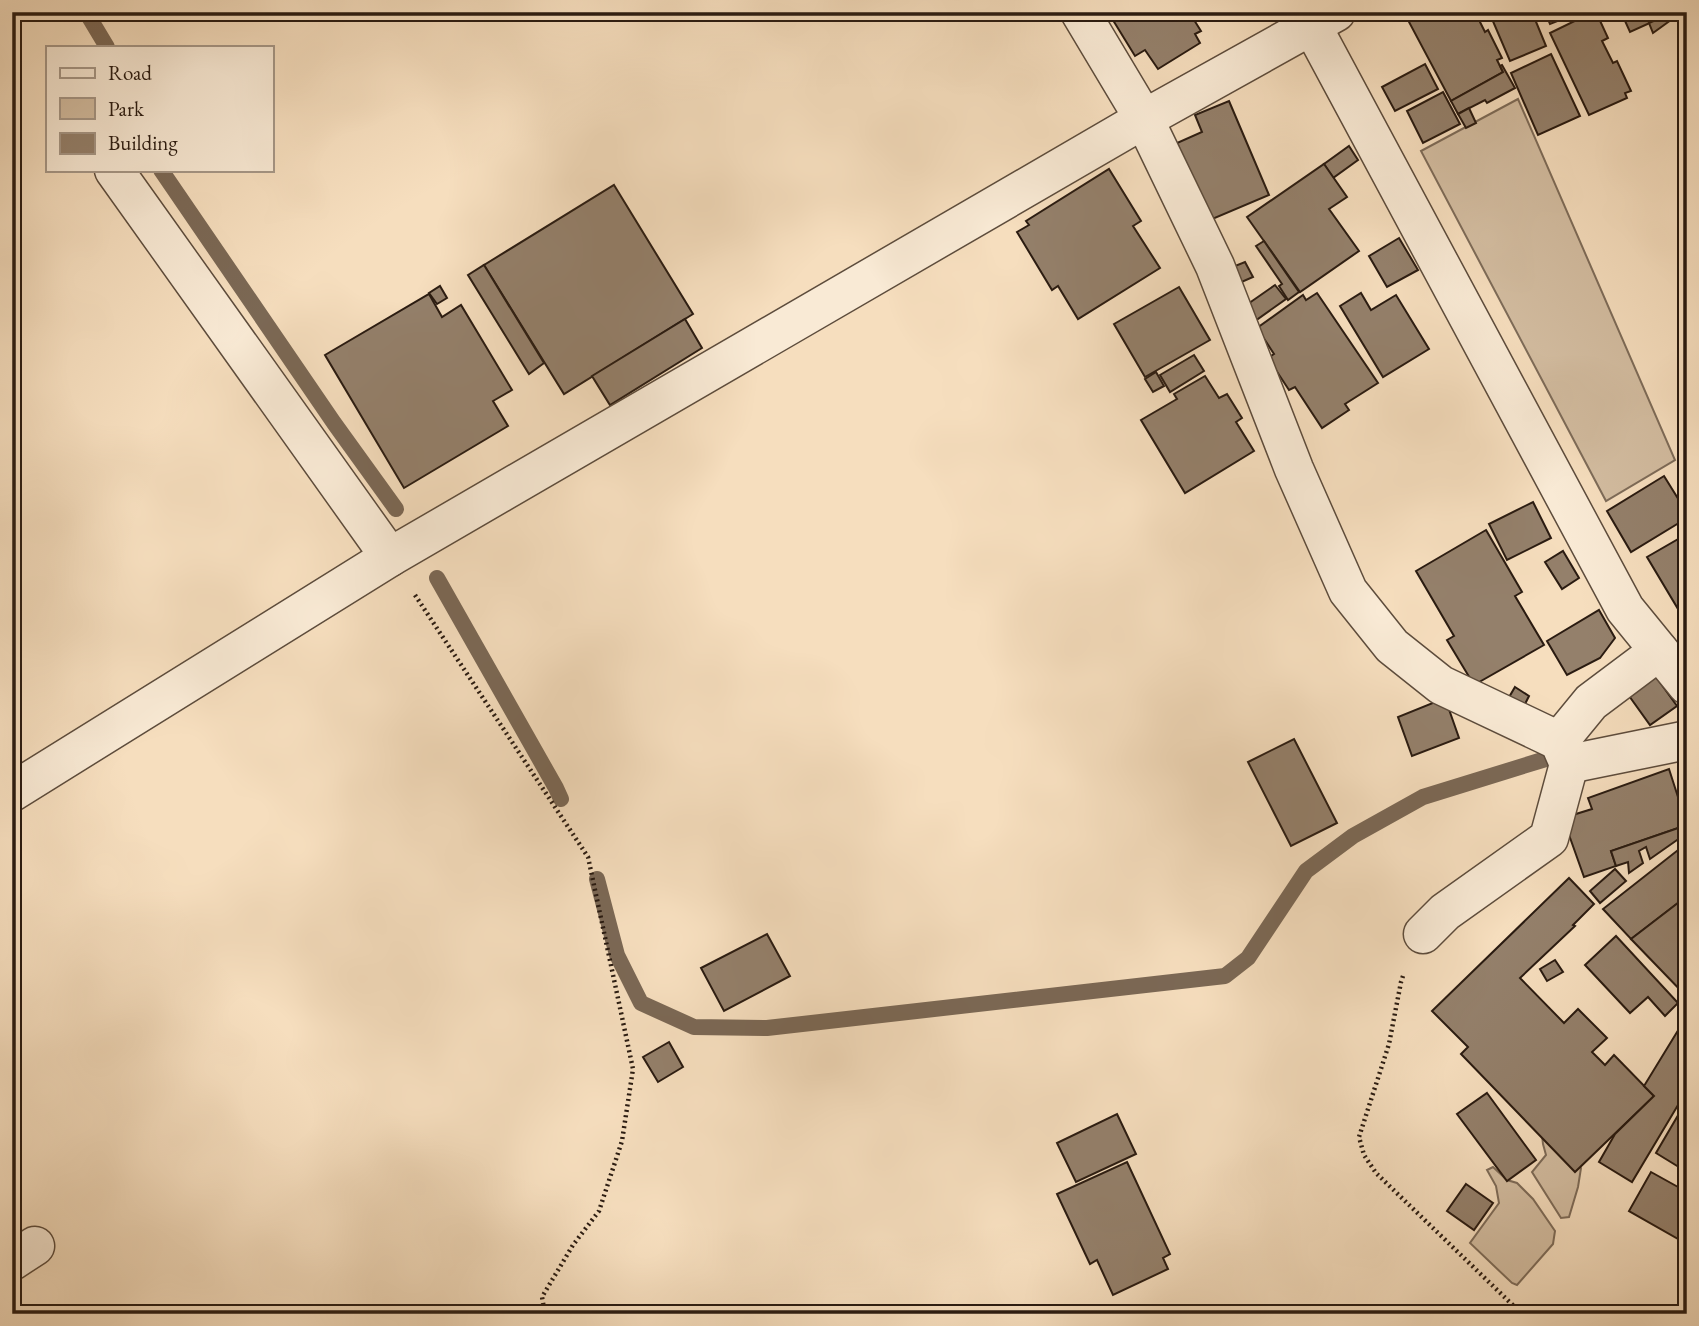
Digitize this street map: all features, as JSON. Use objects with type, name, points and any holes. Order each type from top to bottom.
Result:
[{"type":"street","points":[[1080,12],[1144,119],[1215,266],[1294,469],[1348,592],[1392,646],[1441,685],[1564,752],[1687,740]]},
{"type":"street","points":[[12,792],[390,557],[1144,119],[1324,19],[1625,609],[1687,685]]},
{"type":"street","points":[[115,172],[390,557]]},
{"type":"street","points":[[1423,934],[1445,912],[1549,838],[1564,752],[1591,702],[1659,651]]},
{"type":"path","points":[[390,557],[588,858],[633,1069],[622,1141],[599,1211],[573,1245],[542,1297],[545,1314]]},
{"type":"path","points":[[1423,934],[1401,982],[1389,1044],[1359,1137],[1364,1155],[1376,1173],[1522,1314]]},
{"type":"green space","points":[[1518,99],[1675,460],[1606,501],[1421,151]]},
{"type":"green space","points":[[1542,1135],[1547,1135],[1581,1168],[1569,1217],[1561,1218],[1532,1172],[1546,1155]]},
{"type":"green space","points":[[1493,1167],[1507,1180],[1517,1183],[1533,1199],[1555,1231],[1553,1244],[1517,1285],[1470,1243],[1499,1203],[1496,1186],[1487,1170]]},
{"type":"building","points":[[1108,12],[1189,12],[1201,31],[1195,34],[1200,43],[1158,69],[1145,50],[1135,56]]},
{"type":"building","points":[[1427,12],[1475,12],[1502,58],[1497,60],[1503,72],[1451,101],[1409,22]]},
{"type":"building","points":[[1489,12],[1532,12],[1546,46],[1510,61]]},
{"type":"building","points":[[1545,12],[1580,12],[1550,24]]},
{"type":"building","points":[[1596,12],[1608,38],[1602,41],[1613,63],[1617,61],[1631,91],[1625,93],[1627,98],[1589,115],[1550,33]]},
{"type":"building","points":[[1621,12],[1674,12],[1630,32]]},
{"type":"building","points":[[1674,12],[1682,12],[1653,33],[1649,23]]},
{"type":"building","points":[[1551,54],[1580,116],[1538,135],[1511,73]]},
{"type":"building","points":[[1425,64],[1438,89],[1395,111],[1382,87]]},
{"type":"building","points":[[1502,65],[1515,88],[1458,114],[1451,101],[1503,72],[1500,66]]},
{"type":"building","points":[[1443,92],[1460,124],[1423,143],[1407,111]]},
{"type":"building","points":[[1229,101],[1269,195],[1210,220],[1177,143],[1202,132],[1195,115]]},
{"type":"building","points":[[1469,108],[1476,123],[1466,128],[1458,114]]},
{"type":"building","points":[[1349,146],[1358,160],[1333,178],[1324,164]]},
{"type":"building","points":[[1324,164],[1347,197],[1329,209],[1359,251],[1300,292],[1247,217]]},
{"type":"building","points":[[1109,169],[1141,221],[1133,226],[1160,268],[1078,319],[1058,286],[1052,290],[1017,232],[1029,225],[1026,221]]},
{"type":"building","points":[[614,185],[693,314],[564,394],[484,265]]},
{"type":"building","points":[[1399,238],[1418,270],[1387,287],[1369,256]]},
{"type":"building","points":[[1264,241],[1299,292],[1288,300],[1279,286],[1282,284],[1256,246]]},
{"type":"building","points":[[1245,262],[1253,277],[1237,284],[1230,268]]},
{"type":"building","points":[[484,265],[544,363],[529,374],[468,275]]},
{"type":"building","points":[[1275,285],[1286,299],[1255,321],[1245,306]]},
{"type":"building","points":[[440,286],[447,298],[437,304],[429,293]]},
{"type":"building","points":[[1179,287],[1210,340],[1145,377],[1114,324]]},
{"type":"building","points":[[1317,293],[1378,383],[1345,404],[1349,410],[1322,428],[1295,387],[1289,390],[1268,358],[1274,354],[1257,328],[1303,295],[1306,300]]},
{"type":"building","points":[[1361,293],[1371,310],[1396,295],[1429,349],[1383,377],[1340,306]]},
{"type":"building","points":[[429,294],[442,317],[461,305],[512,390],[493,401],[508,426],[404,488],[325,355]]},
{"type":"building","points":[[685,319],[702,348],[610,405],[592,376]]},
{"type":"building","points":[[1194,355],[1204,371],[1170,392],[1160,375]]},
{"type":"building","points":[[1156,372],[1164,386],[1153,392],[1145,379]]},
{"type":"building","points":[[1205,376],[1219,398],[1227,394],[1242,418],[1236,422],[1254,451],[1185,493],[1141,420],[1177,399],[1174,394]]},
{"type":"building","points":[[1664,476],[1687,513],[1687,518],[1631,552],[1607,511]]},
{"type":"building","points":[[1533,502],[1551,538],[1507,560],[1489,524]]},
{"type":"building","points":[[1486,530],[1522,592],[1515,596],[1544,645],[1474,685],[1447,640],[1454,636],[1416,571]]},
{"type":"building","points":[[1687,534],[1687,624],[1647,557]]},
{"type":"building","points":[[1563,551],[1579,578],[1562,589],[1545,562]]},
{"type":"building","points":[[1599,610],[1615,638],[1600,658],[1567,675],[1547,641]]},
{"type":"building","points":[[1654,674],[1677,706],[1650,725],[1627,693]]},
{"type":"building","points":[[1515,687],[1529,696],[1523,708],[1508,699]]},
{"type":"building","points":[[1445,698],[1459,738],[1412,756],[1398,717]]},
{"type":"building","points":[[1294,739],[1337,823],[1291,846],[1248,762]]},
{"type":"building","points":[[1669,769],[1687,825],[1611,851],[1616,866],[1584,877],[1563,818],[1592,809],[1588,798]]},
{"type":"building","points":[[1687,825],[1687,833],[1650,859],[1646,847],[1639,851],[1643,863],[1629,873],[1628,862],[1616,866],[1611,851]]},
{"type":"building","points":[[1687,843],[1687,896],[1631,939],[1603,909]]},
{"type":"building","points":[[1615,869],[1626,881],[1600,903],[1590,891]]},
{"type":"building","points":[[1569,878],[1594,904],[1573,925],[1575,926],[1520,978],[1564,1023],[1578,1009],[1607,1038],[1592,1052],[1605,1065],[1614,1055],[1654,1096],[1575,1172],[1461,1054],[1468,1047],[1432,1011]]},
{"type":"building","points":[[1687,896],[1687,997],[1631,939]]},
{"type":"building","points":[[767,934],[790,976],[724,1011],[701,968]]},
{"type":"building","points":[[1616,936],[1678,1003],[1665,1016],[1648,997],[1630,1013],[1585,965]]},
{"type":"building","points":[[1555,960],[1563,972],[1547,981],[1540,969]]},
{"type":"building","points":[[1685,1019],[1687,1090],[1632,1182],[1599,1162],[1615,1134],[1654,1096],[1644,1086]]},
{"type":"building","points":[[669,1042],[683,1067],[658,1082],[643,1057]]},
{"type":"building","points":[[1487,1093],[1536,1160],[1507,1181],[1457,1114]]},
{"type":"building","points":[[1687,1100],[1687,1172],[1656,1153]]},
{"type":"building","points":[[1117,1114],[1136,1154],[1076,1182],[1057,1143]]},
{"type":"building","points":[[1127,1162],[1170,1254],[1163,1258],[1168,1269],[1113,1295],[1097,1260],[1090,1264],[1057,1194]]},
{"type":"building","points":[[1651,1172],[1687,1192],[1687,1244],[1629,1211]]},
{"type":"building","points":[[1466,1184],[1493,1203],[1474,1230],[1447,1211]]},
{"type":"waterway","points":[[86,12],[106,46]]},
{"type":"waterway","points":[[162,172],[396,509]]},
{"type":"waterway","points":[[437,578],[561,799]]},
{"type":"waterway","points":[[597,879],[617,955],[641,1003],[694,1027],[767,1028],[1225,976],[1248,958],[1306,871],[1353,836],[1423,797],[1549,758]]}]
